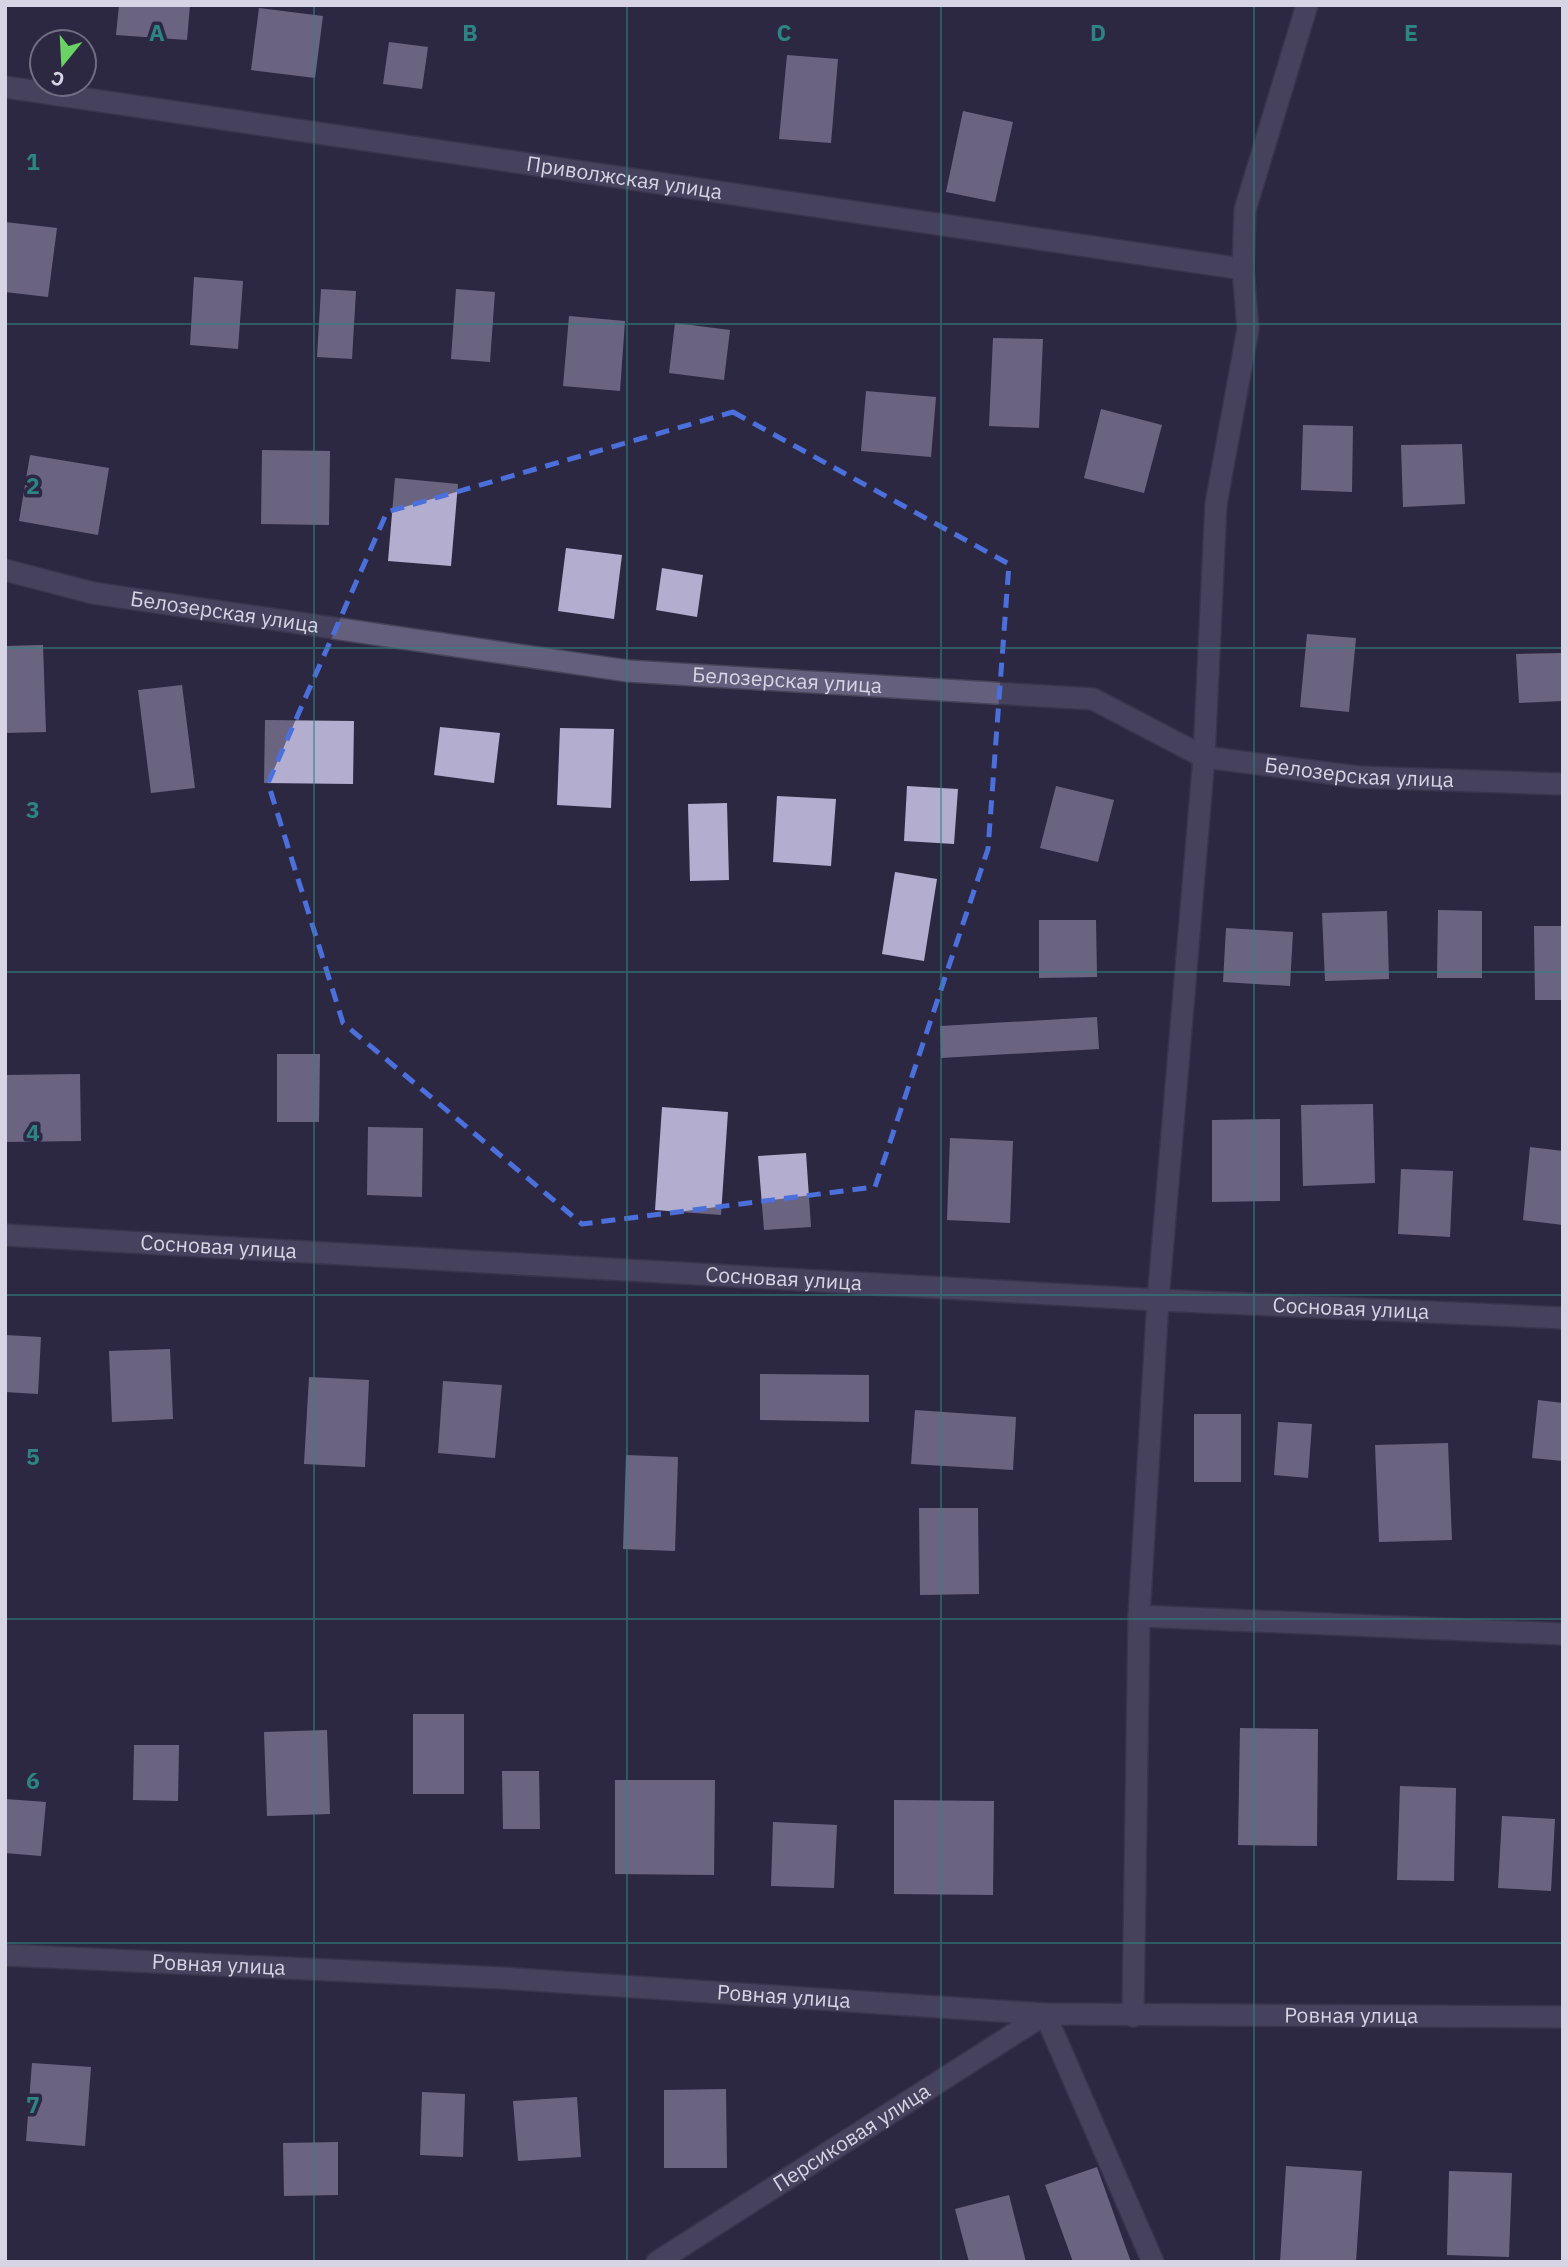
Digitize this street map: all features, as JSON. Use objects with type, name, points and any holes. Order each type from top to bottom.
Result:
[{"type":"street","points":[[1133,2016],[1139,1616],[1158,1300],[1205,757],[1216,505],[1248,329],[1243,269],[1245,210],[1307,5]]},
{"type":"street","name":"Приволжская улица","points":[[5,87],[1243,269]]},
{"type":"street","name":"Белозерская улица","points":[[5,570],[93,593],[628,671],[1093,699],[1205,757],[1359,777],[1563,784]]},
{"type":"street","name":"Сосновая улица","points":[[5,1235],[1158,1300],[1563,1318]]},
{"type":"street","points":[[1139,1616],[1563,1634]]},
{"type":"street","name":"Ровная улица","points":[[5,1955],[501,1978],[1045,2014],[1563,2017]]},
{"type":"street","points":[[1045,2014],[1153,2262]]},
{"type":"street","name":"Персиковая улица","points":[[657,2262],[1045,2014]]},
{"type":"highlighted area","points":[[733,412],[1009,564],[988,849],[875,1187],[582,1224],[343,1023],[268,783],[387,512]]},
{"type":"building","points":[[119,5],[190,5],[187,40],[116,35]]},
{"type":"building","points":[[259,8],[323,16],[315,78],[251,70]]},
{"type":"building","points":[[389,42],[428,47],[422,89],[383,84]]},
{"type":"building","points":[[787,55],[838,59],[831,143],[779,139]]},
{"type":"building","points":[[963,111],[1013,122],[995,202],[946,192]]},
{"type":"building","points":[[5,222],[57,228],[48,297],[5,292]]},
{"type":"building","points":[[194,277],[243,281],[238,349],[190,345]]},
{"type":"building","points":[[321,289],[356,291],[352,359],[317,357]]},
{"type":"building","points":[[456,289],[495,292],[490,362],[451,359]]},
{"type":"building","points":[[569,316],[625,321],[620,391],[563,386]]},
{"type":"building","points":[[675,323],[730,330],[724,380],[669,373]]},
{"type":"building","points":[[993,338],[1043,339],[1039,428],[989,426]]},
{"type":"building","points":[[866,391],[936,397],[931,457],[861,451]]},
{"type":"building","points":[[1101,409],[1162,425],[1144,493],[1084,478]]},
{"type":"building","points":[[1303,425],[1353,426],[1352,492],[1301,490]]},
{"type":"building","points":[[1462,444],[1465,504],[1403,507],[1401,445]]},
{"type":"building","points":[[262,450],[330,451],[329,525],[261,524]]},
{"type":"building","points":[[30,455],[109,468],[98,535],[19,521]]},
{"type":"building","points":[[395,478],[458,484],[451,566],[388,561]]},
{"type":"building","points":[[566,548],[622,555],[614,619],[558,611]]},
{"type":"building","points":[[662,568],[703,575],[697,617],[656,610]]},
{"type":"building","points":[[1307,634],[1356,638],[1349,712],[1300,707]]},
{"type":"building","points":[[43,645],[46,732],[5,733],[5,646]]},
{"type":"building","points":[[1563,653],[1563,701],[1519,703],[1516,654]]},
{"type":"building","points":[[182,685],[195,788],[151,793],[138,690]]},
{"type":"building","points":[[265,720],[354,721],[353,784],[264,783]]},
{"type":"building","points":[[440,727],[500,733],[494,783],[434,775]]},
{"type":"building","points":[[560,728],[614,729],[611,808],[557,805]]},
{"type":"building","points":[[907,786],[958,789],[954,844],[904,841]]},
{"type":"building","points":[[1056,786],[1114,800],[1098,862],[1040,848]]},
{"type":"building","points":[[777,796],[836,799],[831,866],[773,862]]},
{"type":"building","points":[[727,803],[729,880],[690,881],[688,804]]},
{"type":"building","points":[[895,872],[937,879],[924,961],[882,954]]},
{"type":"building","points":[[1438,910],[1482,911],[1482,978],[1437,978]]},
{"type":"building","points":[[1387,911],[1389,979],[1325,981],[1322,913]]},
{"type":"building","points":[[1039,920],[1096,920],[1097,977],[1039,978]]},
{"type":"building","points":[[1534,926],[1563,926],[1563,1000],[1535,1000]]},
{"type":"building","points":[[1226,928],[1293,932],[1290,986],[1223,982]]},
{"type":"building","points":[[1097,1017],[1099,1049],[941,1058],[940,1026]]},
{"type":"building","points":[[277,1054],[320,1054],[319,1122],[277,1122]]},
{"type":"building","points":[[80,1074],[81,1141],[5,1142],[5,1075]]},
{"type":"building","points":[[1373,1104],[1375,1183],[1303,1186],[1301,1105]]},
{"type":"building","points":[[662,1107],[728,1112],[721,1215],[655,1210]]},
{"type":"building","points":[[1280,1119],[1280,1201],[1212,1202],[1212,1120]]},
{"type":"building","points":[[368,1127],[423,1128],[422,1197],[367,1195]]},
{"type":"building","points":[[950,1138],[1013,1141],[1010,1223],[947,1220]]},
{"type":"building","points":[[1530,1147],[1563,1151],[1563,1225],[1523,1220]]},
{"type":"building","points":[[806,1153],[811,1227],[764,1230],[758,1156]]},
{"type":"building","points":[[1401,1169],[1453,1171],[1450,1237],[1398,1234]]},
{"type":"building","points":[[5,1335],[41,1337],[38,1394],[5,1392]]},
{"type":"building","points":[[170,1349],[173,1419],[112,1422],[109,1351]]},
{"type":"building","points":[[760,1374],[869,1375],[869,1422],[760,1420]]},
{"type":"building","points":[[309,1377],[369,1380],[365,1467],[304,1464]]},
{"type":"building","points":[[443,1381],[502,1385],[495,1458],[438,1453]]},
{"type":"building","points":[[1538,1400],[1563,1403],[1563,1461],[1532,1458]]},
{"type":"building","points":[[915,1410],[1016,1417],[1013,1470],[911,1464]]},
{"type":"building","points":[[1194,1414],[1241,1414],[1241,1482],[1194,1482]]},
{"type":"building","points":[[1278,1422],[1312,1424],[1308,1478],[1274,1475]]},
{"type":"building","points":[[1448,1443],[1452,1540],[1379,1542],[1375,1445]]},
{"type":"building","points":[[626,1455],[678,1457],[675,1551],[623,1549]]},
{"type":"building","points":[[919,1508],[978,1508],[979,1594],[920,1595]]},
{"type":"building","points":[[413,1714],[464,1714],[464,1794],[413,1794]]},
{"type":"building","points":[[1240,1728],[1318,1729],[1317,1846],[1238,1845]]},
{"type":"building","points":[[327,1730],[330,1814],[267,1816],[264,1732]]},
{"type":"building","points":[[134,1745],[179,1745],[178,1801],[133,1800]]},
{"type":"building","points":[[502,1771],[539,1771],[540,1829],[503,1829]]},
{"type":"building","points":[[615,1780],[715,1780],[714,1875],[615,1874]]},
{"type":"building","points":[[1400,1786],[1456,1788],[1454,1881],[1397,1880]]},
{"type":"building","points":[[5,1799],[46,1802],[41,1856],[5,1853]]},
{"type":"building","points":[[894,1800],[994,1801],[993,1895],[894,1894]]},
{"type":"building","points":[[1502,1816],[1555,1819],[1551,1891],[1498,1888]]},
{"type":"building","points":[[773,1822],[837,1825],[834,1888],[771,1886]]},
{"type":"building","points":[[32,2063],[91,2067],[85,2146],[26,2141]]},
{"type":"building","points":[[726,2089],[727,2168],[664,2168],[664,2090]]},
{"type":"building","points":[[422,2092],[465,2094],[463,2157],[420,2155]]},
{"type":"building","points":[[577,2097],[581,2157],[518,2161],[513,2101]]},
{"type":"building","points":[[338,2142],[338,2195],[284,2196],[283,2143]]},
{"type":"building","points":[[1286,2166],[1362,2171],[1356,2262],[1280,2262]]},
{"type":"building","points":[[1097,2167],[1131,2262],[1073,2262],[1045,2185]]},
{"type":"building","points":[[1449,2171],[1512,2173],[1509,2257],[1447,2255]]},
{"type":"building","points":[[1009,2195],[1026,2262],[969,2262],[955,2209]]}]
